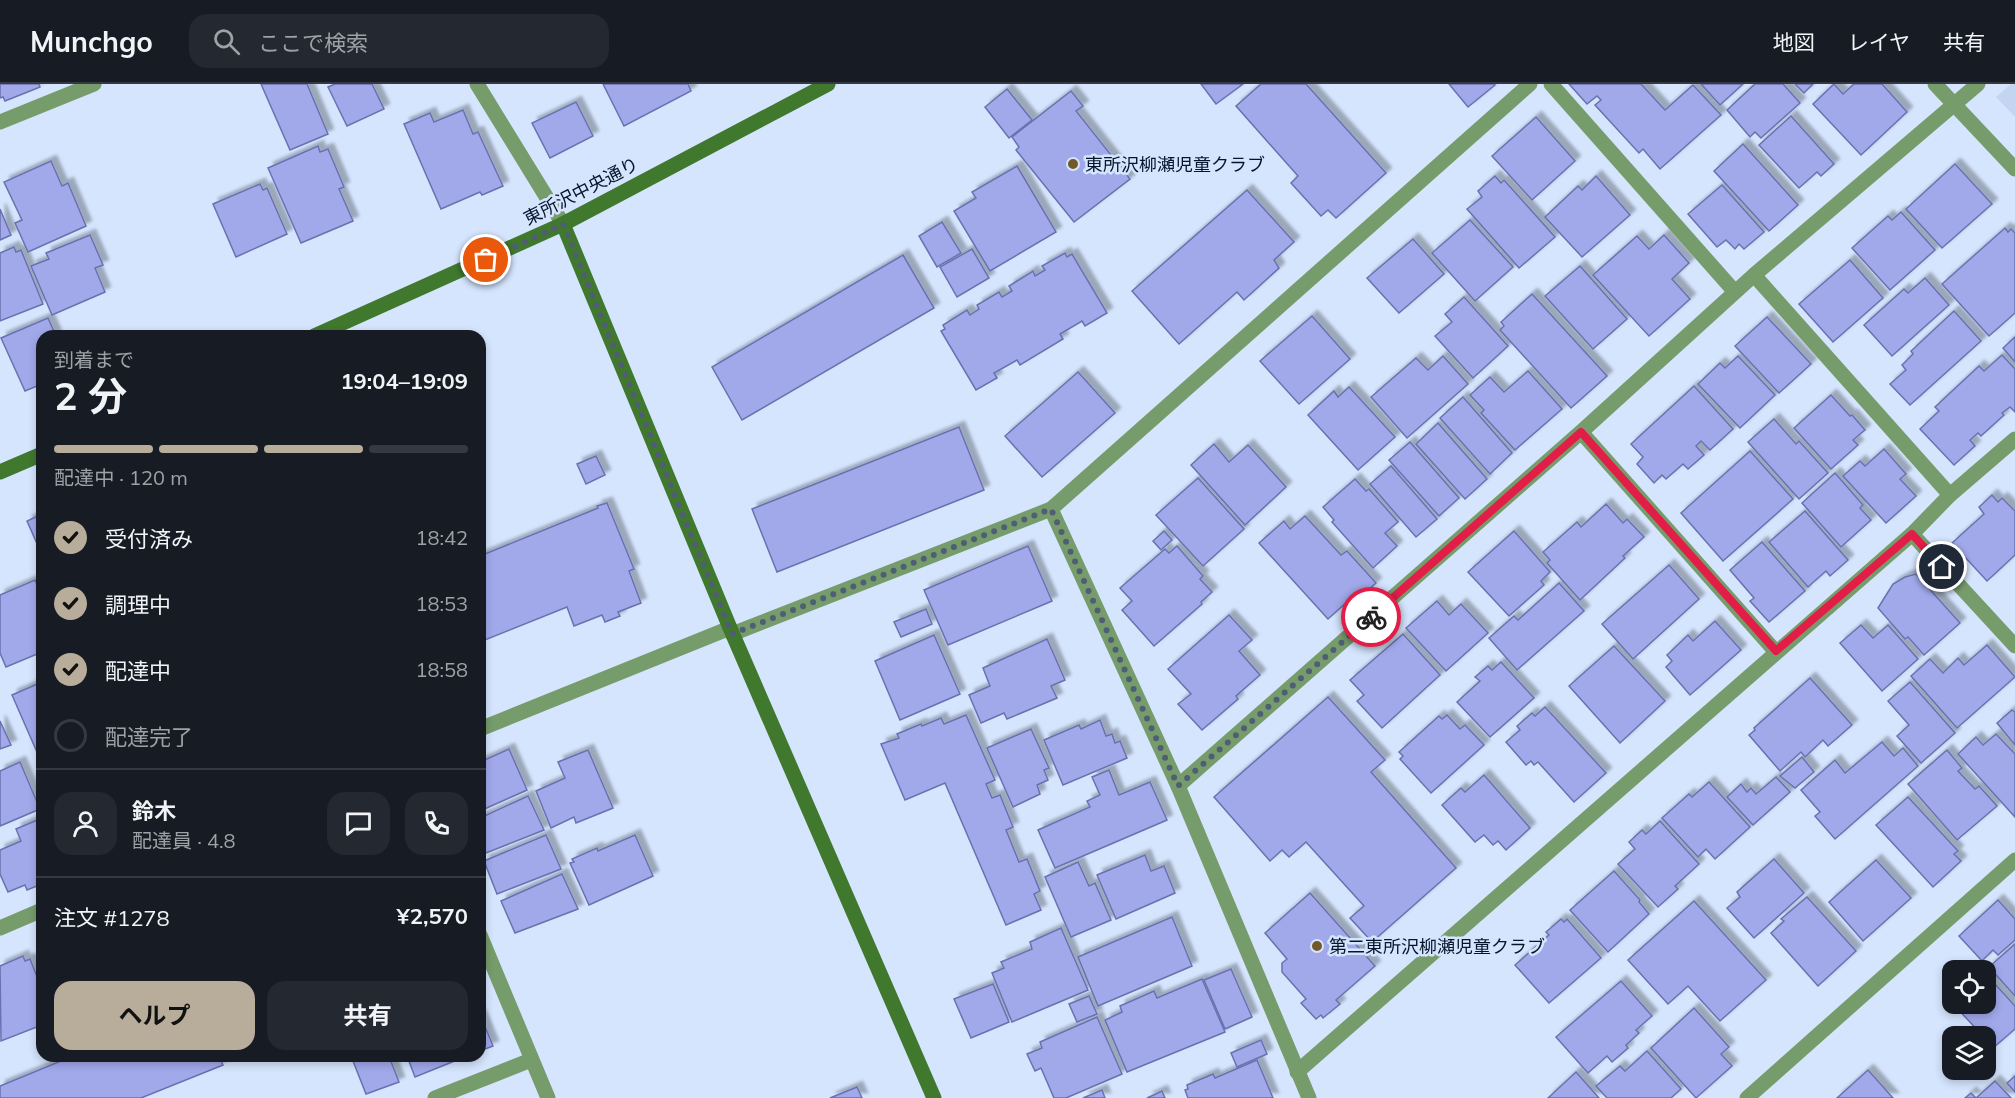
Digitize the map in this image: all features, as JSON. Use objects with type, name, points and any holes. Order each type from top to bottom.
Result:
[{"type":"street","points":[[0,122],[94,84]]},
{"type":"street","points":[[477,84],[563,224],[731,631],[934,1098]]},
{"type":"street","name":"東所沢中央通り","points":[[327,330],[563,224],[828,84]]},
{"type":"street","points":[[486,727],[1051,509],[1530,84]]},
{"type":"street","points":[[1551,84],[1735,292]]},
{"type":"street","points":[[1935,84],[2015,169]]},
{"type":"street","points":[[1178,786],[1581,432],[1754,275],[1978,84]]},
{"type":"street","points":[[1754,275],[1950,495]]},
{"type":"street","points":[[1581,432],[1776,651]]},
{"type":"street","points":[[1297,1072],[1912,534],[1950,495],[2015,439]]},
{"type":"street","points":[[0,472],[36,457]]},
{"type":"street","points":[[1051,509],[1178,786],[1309,1098]]},
{"type":"street","points":[[1912,534],[2015,646]]},
{"type":"street","points":[[1747,1098],[2015,860]]},
{"type":"street","points":[[0,928],[36,913]]},
{"type":"street","points":[[486,950],[548,1098]]},
{"type":"street","points":[[435,1098],[531,1060]]},
{"type":"shaded area","points":[[2011,84],[2015,84],[2015,117],[1996,97]]},
{"type":"building","points":[[0,84],[39,84],[40,87],[5,101],[3,97],[0,98]]},
{"type":"building","points":[[261,84],[307,84],[328,134],[290,150]]},
{"type":"building","points":[[335,84],[372,84],[384,109],[347,126],[328,87]]},
{"type":"building","points":[[603,84],[688,84],[691,91],[624,126]]},
{"type":"building","points":[[1201,84],[1243,84],[1216,104]]},
{"type":"building","points":[[1261,84],[1306,84],[1386,173],[1336,218],[1328,210],[1321,216],[1291,183],[1298,176],[1236,106]]},
{"type":"building","points":[[1449,84],[1494,84],[1495,85],[1468,107]]},
{"type":"building","points":[[1569,84],[1641,84],[1665,110],[1693,85],[1721,115],[1660,169],[1643,149],[1639,153],[1595,105],[1601,100],[1597,96],[1587,104]]},
{"type":"building","points":[[1701,84],[1743,84],[1720,105]]},
{"type":"building","points":[[1755,84],[1783,84],[1800,103],[1761,138],[1755,132],[1750,137],[1727,110]]},
{"type":"building","points":[[1795,84],[1813,84],[1804,93]]},
{"type":"building","points":[[1834,84],[1843,94],[1854,84],[1882,84],[1907,112],[1861,155],[1813,104]]},
{"type":"building","points":[[1007,89],[1032,120],[1009,138],[985,107]]},
{"type":"building","name":"東所沢柳瀬児童クラブ","points":[[1071,91],[1083,106],[1076,111],[1130,179],[1074,222],[1016,150],[1019,147],[1012,137]]},
{"type":"building","points":[[576,102],[593,136],[550,158],[532,123]]},
{"type":"building","points":[[463,110],[473,134],[478,132],[503,186],[482,195],[480,192],[441,209],[404,124],[430,113],[434,122]]},
{"type":"building","points":[[1791,116],[1834,164],[1821,176],[1817,172],[1799,188],[1759,145]]},
{"type":"building","points":[[1536,117],[1575,161],[1532,200],[1492,156]]},
{"type":"building","points":[[1743,144],[1798,205],[1769,231],[1714,171]]},
{"type":"building","points":[[318,146],[320,152],[328,149],[344,187],[339,189],[353,221],[301,243],[268,168]]},
{"type":"building","points":[[51,161],[62,186],[68,183],[86,226],[28,252],[15,223],[22,220],[4,182]]},
{"type":"building","points":[[1955,164],[1992,204],[1942,248],[1906,209]]},
{"type":"building","points":[[1017,166],[1056,232],[990,271],[954,211],[976,198],[972,192]]},
{"type":"building","points":[[1495,176],[1501,183],[1504,180],[1555,237],[1519,268],[1467,209],[1482,197],[1478,191]]},
{"type":"building","points":[[1596,176],[1630,215],[1582,257],[1545,217],[1578,186],[1582,190]]},
{"type":"building","points":[[260,184],[263,190],[267,188],[287,234],[236,257],[213,204]]},
{"type":"building","points":[[1722,185],[1764,232],[1744,249],[1739,244],[1735,249],[1726,240],[1717,247],[1688,214]]},
{"type":"building","points":[[1247,190],[1294,242],[1274,260],[1279,268],[1244,300],[1237,292],[1179,344],[1132,291]]},
{"type":"building","points":[[0,209],[11,235],[0,240]]},
{"type":"building","points":[[1901,212],[1935,250],[1890,290],[1852,248],[1888,216],[1892,220]]},
{"type":"building","points":[[1470,220],[1513,267],[1475,301],[1432,253]]},
{"type":"building","points":[[942,222],[961,253],[937,267],[919,236]]},
{"type":"building","points":[[2005,228],[2008,232],[2011,229],[2015,233],[2015,313],[1989,336],[1942,284]]},
{"type":"building","points":[[90,235],[103,265],[95,268],[105,292],[52,315],[31,266],[49,259],[46,253]]},
{"type":"building","points":[[1664,235],[1689,263],[1672,279],[1690,299],[1649,336],[1593,275],[1637,236],[1649,249]]},
{"type":"building","points":[[1413,239],[1444,274],[1399,313],[1367,278]]},
{"type":"building","points":[[14,247],[16,252],[21,250],[43,304],[0,321],[0,253]]},
{"type":"building","points":[[972,249],[989,278],[957,297],[940,267]]},
{"type":"building","points":[[1065,253],[1067,257],[1072,254],[1107,313],[1085,326],[1082,321],[1060,334],[1063,339],[1020,365],[1017,360],[994,373],[997,378],[976,390],[941,331],[945,329],[943,325],[967,310],[970,315],[979,309],[977,305],[999,292],[1002,297],[1012,291],[1009,286],[1033,271],[1035,276],[1045,270],[1042,266]]},
{"type":"building","points":[[903,255],[934,308],[742,420],[712,367]]},
{"type":"building","points":[[1850,260],[1883,298],[1833,342],[1799,304]]},
{"type":"building","points":[[1580,266],[1627,319],[1593,349],[1545,296]]},
{"type":"building","points":[[1925,278],[1949,305],[1892,356],[1864,325],[1904,289],[1908,293]]},
{"type":"building","points":[[1532,294],[1607,376],[1571,408],[1500,330],[1504,326],[1501,322]]},
{"type":"building","points":[[1464,297],[1508,346],[1473,378],[1435,336],[1452,322],[1445,314]]},
{"type":"building","points":[[1954,311],[1981,341],[1910,405],[1890,384],[1906,370],[1902,365],[1913,354],[1911,351]]},
{"type":"building","points":[[1312,316],[1350,359],[1299,404],[1260,361]]},
{"type":"building","points":[[1767,317],[1811,364],[1779,393],[1735,346]]},
{"type":"building","points":[[48,318],[53,330],[36,330],[36,386],[25,391],[1,338]]},
{"type":"building","points":[[2015,337],[2015,362],[2003,348]]},
{"type":"building","points":[[2002,355],[2015,369],[2015,412],[2010,407],[1981,436],[1978,433],[1970,440],[1975,446],[1954,465],[1920,429],[1939,411],[1935,407],[1979,366],[1984,371]]},
{"type":"building","points":[[1443,356],[1468,384],[1407,438],[1371,397],[1416,358],[1428,370]]},
{"type":"building","points":[[1738,356],[1775,395],[1740,428],[1698,384],[1720,363],[1725,368]]},
{"type":"building","points":[[1528,371],[1562,409],[1515,450],[1481,413],[1484,410],[1470,395],[1490,377],[1504,392]]},
{"type":"building","points":[[1078,372],[1115,413],[1042,477],[1005,436]]},
{"type":"building","points":[[1694,386],[1733,429],[1710,450],[1701,441],[1696,446],[1704,455],[1688,469],[1683,464],[1666,479],[1662,475],[1654,483],[1637,464],[1643,457],[1631,444]]},
{"type":"building","points":[[1349,387],[1395,437],[1358,470],[1308,415],[1334,391],[1338,397]]},
{"type":"building","points":[[1831,395],[1865,430],[1853,440],[1858,445],[1831,469],[1794,428]]},
{"type":"building","points":[[1463,397],[1512,453],[1490,474],[1440,418]]},
{"type":"building","points":[[1774,419],[1796,444],[1799,441],[1828,473],[1799,499],[1748,442]]},
{"type":"building","points":[[1438,423],[1487,479],[1465,499],[1416,444]]},
{"type":"building","points":[[959,427],[984,490],[777,572],[752,509]]},
{"type":"building","points":[[1410,442],[1459,498],[1439,516],[1389,460]]},
{"type":"building","points":[[1214,444],[1229,462],[1248,445],[1286,487],[1245,525],[1191,465]]},
{"type":"building","points":[[1884,449],[1906,474],[1900,479],[1916,496],[1886,523],[1843,476],[1860,461],[1865,466]]},
{"type":"building","points":[[1750,451],[1793,499],[1723,561],[1681,513]]},
{"type":"building","points":[[596,456],[605,475],[586,484],[577,464]]},
{"type":"building","points":[[1391,466],[1437,519],[1416,537],[1370,484]]},
{"type":"building","points":[[1835,473],[1863,505],[1860,508],[1871,520],[1841,547],[1802,503]]},
{"type":"building","points":[[1198,478],[1244,529],[1203,566],[1156,515]]},
{"type":"building","points":[[1355,479],[1366,491],[1369,489],[1398,522],[1385,533],[1397,546],[1373,568],[1332,522],[1334,520],[1323,507]]},
{"type":"building","points":[[1992,495],[1998,502],[2002,498],[2015,511],[2015,555],[1987,581],[1952,543],[1984,514],[1979,507]]},
{"type":"building","points":[[607,503],[634,569],[629,571],[641,603],[618,612],[620,616],[605,622],[602,615],[574,626],[567,607],[486,640],[486,554],[598,508],[597,506]]},
{"type":"building","points":[[1606,504],[1623,523],[1627,519],[1644,537],[1580,600],[1547,563],[1550,560],[1543,552],[1577,522],[1581,527]]},
{"type":"building","points":[[1805,511],[1848,560],[1830,576],[1826,571],[1808,587],[1769,542]]},
{"type":"building","points":[[1305,516],[1341,555],[1347,551],[1376,583],[1351,606],[1347,602],[1328,619],[1259,543],[1284,521],[1290,529]]},
{"type":"building","points":[[36,517],[36,541],[27,521]]},
{"type":"building","points":[[1164,531],[1172,540],[1161,550],[1153,541]]},
{"type":"building","points":[[1514,531],[1550,572],[1541,581],[1544,585],[1509,616],[1468,572]]},
{"type":"building","points":[[1762,542],[1805,591],[1769,622],[1750,601],[1754,598],[1730,570]]},
{"type":"building","points":[[1028,546],[1052,601],[948,645],[924,590]]},
{"type":"building","points":[[1177,546],[1203,576],[1200,579],[1212,592],[1201,602],[1202,604],[1154,646],[1122,610],[1132,601],[1120,588],[1165,549],[1169,553]]},
{"type":"building","points":[[1669,565],[1699,599],[1633,659],[1602,624]]},
{"type":"building","points":[[1916,574],[1960,623],[1924,655],[1908,637],[1905,639],[1878,608],[1893,584]]},
{"type":"building","points":[[35,580],[36,582],[36,654],[6,667],[0,653],[0,595]]},
{"type":"building","points":[[1559,583],[1584,611],[1517,670],[1489,638],[1514,616],[1518,620]]},
{"type":"building","points":[[1437,601],[1449,615],[1461,604],[1488,633],[1446,671],[1406,628]]},
{"type":"building","points":[[926,609],[932,624],[901,637],[894,622]]},
{"type":"building","points":[[1229,615],[1252,640],[1239,651],[1260,675],[1236,696],[1238,699],[1202,730],[1178,704],[1191,694],[1168,669]]},
{"type":"building","points":[[1715,621],[1741,650],[1690,695],[1666,667],[1672,661],[1667,655],[1688,635],[1693,641]]},
{"type":"building","points":[[1861,625],[1873,638],[1888,625],[1918,659],[1882,691],[1840,643]]},
{"type":"building","points":[[1403,634],[1440,675],[1382,728],[1357,701],[1364,695],[1350,680]]},
{"type":"building","points":[[934,635],[960,694],[900,720],[875,661]]},
{"type":"building","points":[[1047,639],[1065,680],[1051,686],[1057,698],[1007,719],[1004,713],[981,723],[969,695],[990,686],[983,668]]},
{"type":"building","points":[[1987,645],[2015,677],[1957,728],[1911,676],[1930,659],[1943,673],[1958,658],[1964,665]]},
{"type":"building","points":[[1614,646],[1665,701],[1620,743],[1569,686]]},
{"type":"building","points":[[1501,662],[1534,698],[1490,737],[1457,702],[1480,681],[1475,677],[1488,666],[1492,670]]},
{"type":"building","points":[[1810,678],[1852,725],[1828,746],[1823,740],[1805,757],[1801,752],[1780,771],[1749,735]]},
{"type":"building","points":[[1910,682],[1955,733],[1921,763],[1897,736],[1909,725],[1888,701]]},
{"type":"building","points":[[36,685],[36,750],[12,695]]},
{"type":"building","points":[[1328,697],[1385,760],[1371,772],[1456,868],[1372,942],[1350,918],[1364,906],[1306,842],[1289,857],[1282,850],[1270,861],[1214,797]]},
{"type":"building","points":[[1545,707],[1606,773],[1574,802],[1538,762],[1534,765],[1531,761],[1526,765],[1506,742],[1520,730],[1517,726],[1532,713],[1535,716]]},
{"type":"building","points":[[2012,710],[2015,712],[2015,745],[1997,723]]},
{"type":"building","points":[[966,715],[995,780],[986,784],[992,798],[1000,795],[1013,827],[1006,830],[1019,862],[1027,859],[1040,891],[1034,894],[1041,910],[1006,925],[945,783],[905,800],[881,744],[899,738],[897,734],[921,724],[922,726],[941,718],[944,724]]},
{"type":"building","points":[[1447,715],[1460,729],[1465,725],[1484,745],[1431,793],[1400,759],[1403,756],[1399,752],[1439,716],[1442,719]]},
{"type":"building","points":[[1100,720],[1106,736],[1112,734],[1115,743],[1120,741],[1127,758],[1063,785],[1044,740],[1079,725],[1081,729]]},
{"type":"building","points":[[0,721],[11,745],[0,749]]},
{"type":"building","points":[[1031,729],[1049,768],[1044,770],[1048,780],[1037,785],[1040,794],[1013,807],[987,748]]},
{"type":"building","points":[[1996,734],[2015,754],[2015,817],[1958,754],[1976,737],[1983,745]]},
{"type":"building","points":[[1882,742],[1894,756],[1903,748],[1918,766],[1835,839],[1815,816],[1820,812],[1801,790],[1835,760],[1845,773]]},
{"type":"building","points":[[509,749],[527,790],[486,808],[486,759]]},
{"type":"building","points":[[588,750],[613,808],[576,823],[574,817],[551,828],[536,791],[565,778],[558,762]]},
{"type":"building","points":[[1947,750],[1962,768],[1958,771],[1975,789],[1979,786],[1997,806],[1957,840],[1908,784]]},
{"type":"building","points":[[1802,757],[1814,772],[1795,788],[1780,776]]},
{"type":"building","points":[[20,762],[36,800],[36,811],[0,826],[0,771]]},
{"type":"building","points":[[1109,770],[1119,795],[1150,782],[1167,820],[1055,868],[1038,830],[1090,807],[1087,801],[1100,795],[1092,777]]},
{"type":"building","points":[[1484,775],[1530,828],[1506,850],[1498,841],[1493,845],[1484,835],[1475,842],[1442,805],[1461,788],[1465,792]]},
{"type":"building","points":[[1776,777],[1790,792],[1753,825],[1727,797],[1741,784],[1747,792],[1751,788],[1756,794]]},
{"type":"building","points":[[1709,782],[1750,827],[1715,859],[1706,849],[1698,857],[1662,818],[1689,794],[1692,797]]},
{"type":"building","points":[[528,796],[544,830],[486,853],[486,815]]},
{"type":"building","points":[[1908,797],[1958,851],[1954,854],[1961,861],[1933,887],[1876,825]]},
{"type":"building","points":[[36,821],[36,886],[27,890],[25,885],[8,892],[0,874],[0,850],[21,841],[16,829]]},
{"type":"building","points":[[1660,821],[1699,864],[1675,886],[1678,889],[1658,907],[1618,864],[1635,849],[1629,842],[1642,830],[1646,834]]},
{"type":"building","points":[[546,835],[561,869],[497,894],[486,866],[486,860]]},
{"type":"building","points":[[635,835],[653,876],[589,905],[570,863],[574,862],[572,859]]},
{"type":"building","points":[[1145,855],[1151,871],[1164,866],[1175,893],[1116,919],[1097,875]]},
{"type":"building","points":[[1774,859],[1804,893],[1754,938],[1727,908],[1740,897],[1737,892]]},
{"type":"building","points":[[1876,860],[1911,898],[1863,941],[1829,902]]},
{"type":"building","points":[[1078,862],[1089,886],[1095,883],[1111,920],[1071,937],[1045,877]]},
{"type":"building","points":[[1614,871],[1640,900],[1639,902],[1649,914],[1608,952],[1570,910]]},
{"type":"building","points":[[562,874],[578,909],[515,933],[501,901]]},
{"type":"building","name":"第二東所沢柳瀬児童クラブ","points":[[1310,893],[1375,966],[1336,1000],[1340,1004],[1323,1018],[1321,1015],[1316,1019],[1301,1003],[1306,999],[1282,972],[1282,963],[1287,959],[1265,933]]},
{"type":"building","points":[[1807,897],[1856,951],[1818,986],[1771,933],[1784,921],[1781,919]]},
{"type":"building","points":[[1998,900],[2015,919],[2015,940],[1998,955],[1993,950],[1983,960],[1959,936]]},
{"type":"building","points":[[1694,901],[1766,980],[1720,1021],[1688,986],[1668,1004],[1628,960]]},
{"type":"building","points":[[1172,917],[1192,966],[1098,1006],[1078,957]]},
{"type":"building","points":[[1561,919],[1564,922],[1567,919],[1601,958],[1549,1003],[1515,965],[1549,935],[1546,932]]},
{"type":"building","points":[[1061,928],[1088,990],[1012,1022],[992,973],[1004,968],[1001,962],[1032,949],[1030,942]]},
{"type":"building","points":[[2015,944],[2015,996],[1996,975],[1996,961]]},
{"type":"building","points":[[23,956],[25,961],[30,959],[36,974],[36,1027],[1,1041],[0,966]]},
{"type":"building","points":[[1231,969],[1252,1017],[1225,1029],[1204,980]]},
{"type":"building","points":[[1202,979],[1225,1032],[1127,1072],[1105,1020],[1122,1012],[1120,1006],[1154,991],[1157,998]]},
{"type":"building","points":[[1621,981],[1652,1016],[1636,1030],[1639,1033],[1626,1045],[1628,1048],[1612,1062],[1607,1056],[1588,1073],[1556,1037]]},
{"type":"building","points":[[993,984],[1009,1022],[971,1038],[954,999]]},
{"type":"building","points":[[1996,985],[2015,1006],[2015,1029],[1996,1045],[1996,1026],[1974,1026],[1962,1014],[1996,1014]]},
{"type":"building","points":[[1089,996],[1097,1014],[1077,1022],[1069,1004]]},
{"type":"building","points":[[1694,1008],[1729,1047],[1721,1054],[1732,1066],[1696,1098],[1651,1048]]},
{"type":"building","points":[[1097,1017],[1122,1074],[1066,1098],[1054,1098],[1041,1068],[1035,1071],[1027,1054],[1042,1048],[1040,1042]]},
{"type":"building","points":[[486,1029],[493,1046],[486,1049]]},
{"type":"building","points":[[1261,1040],[1267,1054],[1237,1067],[1231,1053]]},
{"type":"building","points":[[1647,1051],[1681,1089],[1671,1098],[1607,1098],[1596,1086],[1620,1066],[1625,1071]]},
{"type":"building","points":[[1257,1060],[1273,1098],[1188,1098],[1185,1090],[1188,1089],[1187,1085],[1213,1074],[1215,1078]]},
{"type":"building","points":[[58,1062],[222,1062],[223,1065],[141,1098],[0,1098],[0,1086]]},
{"type":"building","points":[[353,1062],[391,1062],[399,1082],[366,1094]]},
{"type":"building","points":[[409,1062],[452,1062],[415,1077]]},
{"type":"building","points":[[1868,1070],[1893,1098],[1837,1098]]},
{"type":"building","points":[[1576,1072],[1599,1098],[1548,1098]]},
{"type":"building","points":[[2015,1076],[2015,1092],[2007,1083]]},
{"type":"building","points":[[1995,1081],[2011,1098],[1976,1098]]},
{"type":"building","points":[[857,1087],[862,1098],[830,1098]]},
{"type":"building","points":[[1102,1090],[1105,1098],[1083,1098]]},
{"type":"building","points":[[1162,1091],[1165,1098],[1147,1098]]},
{"type":"building","points":[[1971,1093],[1976,1098],[1965,1098]]},
{"type":"way so far","points":[[486,260],[563,224],[732,634],[1051,509],[1178,786],[1371,617]]},
{"type":"place","name":"東所沢柳瀬児童クラブ","points":[[1073,164]]},
{"type":"place","name":"第二東所沢柳瀬児童クラブ","points":[[1317,946]]},
{"type":"route","points":[[1371,617],[1581,432],[1776,651],[1912,534],[1942,567]]}]
